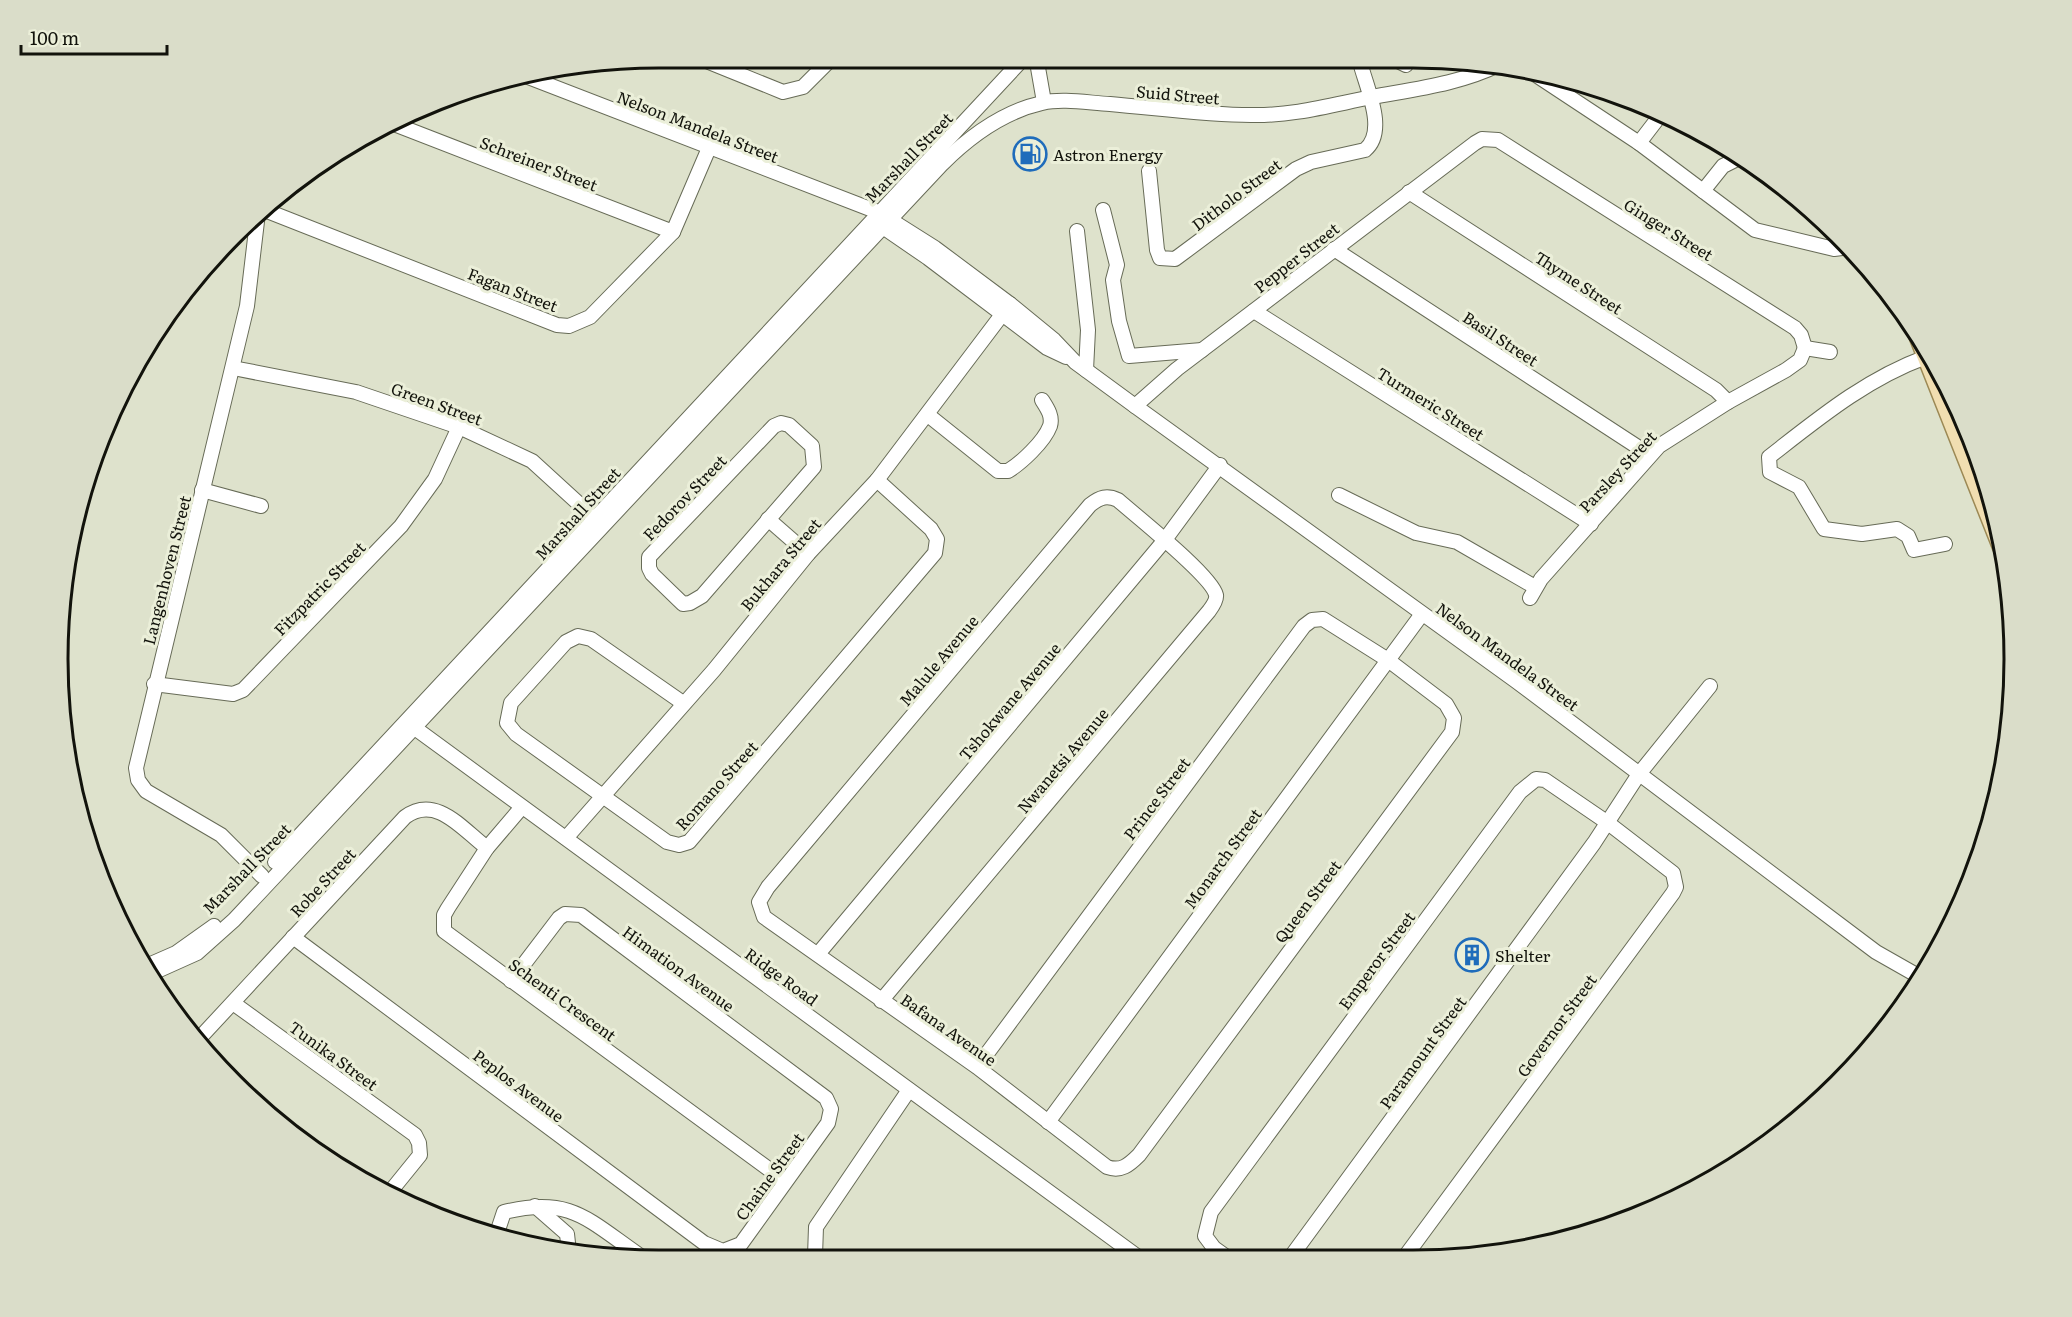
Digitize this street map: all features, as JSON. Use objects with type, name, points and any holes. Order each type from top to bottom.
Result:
[{"type":"main road","points":[[1937,384],[1979,490]]},
{"type":"street","points":[[724,68],[783,92],[803,87],[822,68]]},
{"type":"street","name":"Marshall Street","points":[[157,971],[180,962],[216,937],[599,522],[875,216],[1014,68]]},
{"type":"street","points":[[1038,68],[1044,102]]},
{"type":"street","points":[[1362,68],[1370,98]]},
{"type":"street","name":"Suid Street","points":[[887,224],[961,144],[1015,111],[1044,102],[1094,103],[1250,116],[1289,115],[1469,77],[1481,72]]},
{"type":"street","name":"Nelson Mandela Street","points":[[537,80],[861,207],[875,216],[1006,309],[1047,348],[1080,366],[1220,465],[1876,952],[1913,973]]},
{"type":"street","points":[[1550,84],[1639,142],[1755,230],[1838,248]]},
{"type":"street","name":"Ditholo Street","points":[[1149,171],[1157,250],[1161,258],[1175,260],[1296,169],[1311,162],[1365,150],[1371,145],[1376,130],[1370,98]]},
{"type":"street","points":[[1639,142],[1657,120]]},
{"type":"street","name":"Schreiner Street","points":[[400,126],[673,232]]},
{"type":"street","name":"Pepper Street","points":[[1135,406],[1177,369],[1482,139]]},
{"type":"street","name":"Ginger Street","points":[[1482,139],[1498,140],[1795,328],[1801,334],[1805,348]]},
{"type":"street","name":"Fagan Street","points":[[271,212],[557,324],[569,326],[590,317],[673,232],[709,148]]},
{"type":"street","points":[[1703,191],[1723,166],[1733,161]]},
{"type":"street","name":"Thyme Street","points":[[1409,192],[1716,390],[1728,402]]},
{"type":"street","points":[[1103,210],[1117,265],[1113,280],[1119,321],[1129,356],[1202,351]]},
{"type":"street","name":"Marshall Street","points":[[599,522],[887,224]]},
{"type":"street","name":"Langenhoven Street","points":[[257,226],[251,289],[154,684],[136,768],[138,780],[146,791],[221,835],[262,876]]},
{"type":"street","points":[[1077,231],[1088,330],[1080,366]]},
{"type":"street","name":"Basil Street","points":[[1334,249],[1650,455]]},
{"type":"street","name":"Bukhara Street","points":[[566,838],[714,670],[808,554],[877,480],[1006,309]]},
{"type":"street","name":"Turmeric Street","points":[[1254,310],[1591,524]]},
{"type":"street","points":[[1805,348],[1830,352]]},
{"type":"street","name":"Parsley Street","points":[[1340,495],[1416,533],[1457,542],[1533,592],[1650,455],[1667,440],[1728,402],[1786,370],[1800,360],[1805,348]]},
{"type":"street","points":[[1922,358],[1892,369],[1842,400],[1769,457],[1770,471],[1799,487],[1824,529],[1862,534],[1897,529],[1908,536],[1914,550],[1945,544]]},
{"type":"street","name":"Green Street","points":[[233,368],[356,392],[459,427],[532,461],[599,522]]},
{"type":"street","points":[[928,414],[998,471],[1008,471],[1042,439],[1050,426],[1050,416],[1042,400]]},
{"type":"street","name":"Fedorov Street","points":[[786,423],[812,446],[814,467],[768,519],[696,601],[682,604],[649,568],[650,557],[657,549],[774,426],[786,423]]},
{"type":"street","name":"Fitzpatric Street","points":[[154,684],[233,694],[243,690],[401,526],[435,479],[459,427]]},
{"type":"street","name":"Tshokwane Avenue","points":[[818,954],[1164,541],[1220,465]]},
{"type":"street","name":"Romano Street","points":[[683,703],[591,639],[578,636],[566,642],[511,703],[507,716],[510,728],[673,845],[689,842],[935,553],[937,539],[931,529],[877,480]]},
{"type":"street","points":[[202,490],[261,506]]},
{"type":"street","name":"Malule Avenue","points":[[760,911],[759,902],[768,887],[1090,505],[1099,498],[1110,496],[1118,500],[1164,541]]},
{"type":"street","points":[[768,519],[808,554]]},
{"type":"street","name":"Nwanetsi Avenue","points":[[881,1001],[1213,605],[1216,595],[1207,580],[1164,541]]},
{"type":"street","name":"Monarch Street","points":[[1048,1122],[1422,614]]},
{"type":"street","name":"Prince Street","points":[[976,1067],[1304,627],[1312,620],[1323,619],[1388,660]]},
{"type":"street","name":"Queen Street","points":[[1122,1169],[1139,1155],[1452,732],[1454,718],[1446,704],[1388,660]]},
{"type":"street","name":"Paramount Street","points":[[1296,1250],[1608,823],[1639,774],[1710,686]]},
{"type":"street","name":"Marshall Street","points":[[153,964],[176,953],[204,935],[411,725]]},
{"type":"street","name":"Ridge Road","points":[[411,725],[1127,1250]]},
{"type":"street","name":"Emperor Street","points":[[1217,1250],[1205,1236],[1211,1212],[1527,784],[1536,779],[1545,780],[1608,823]]},
{"type":"street","name":"Robe Street","points":[[203,1034],[405,817],[415,810],[425,807],[440,812],[487,848]]},
{"type":"street","name":"Schenti Crescent","points":[[522,807],[487,848],[444,915],[444,931],[785,1181]]},
{"type":"street","name":"Governor Street","points":[[1410,1250],[1673,893],[1676,886],[1673,873],[1608,823]]},
{"type":"street","name":"Bafana Avenue","points":[[760,911],[764,917],[976,1067],[1107,1167],[1122,1169]]},
{"type":"street","name":"Himation Avenue","points":[[512,981],[559,918],[565,914],[581,915],[816,1089],[830,1104],[831,1114]]},
{"type":"street","name":"Peplos Avenue","points":[[293,937],[716,1250]]},
{"type":"street","name":"Tunika Street","points":[[233,1003],[415,1135],[419,1143],[420,1155],[394,1187]]},
{"type":"street","points":[[815,1250],[816,1227],[909,1090]]},
{"type":"street","name":"Chaine Street","points":[[730,1250],[741,1244],[828,1123],[831,1114]]},
{"type":"street","points":[[533,1205],[567,1233],[568,1242]]},
{"type":"street","points":[[499,1227],[504,1212],[533,1205],[574,1211],[629,1248]]},
{"type":"place","name":"Astron Energy","points":[[1030,154]]},
{"type":"place","name":"Shelter","points":[[1472,955]]}]
